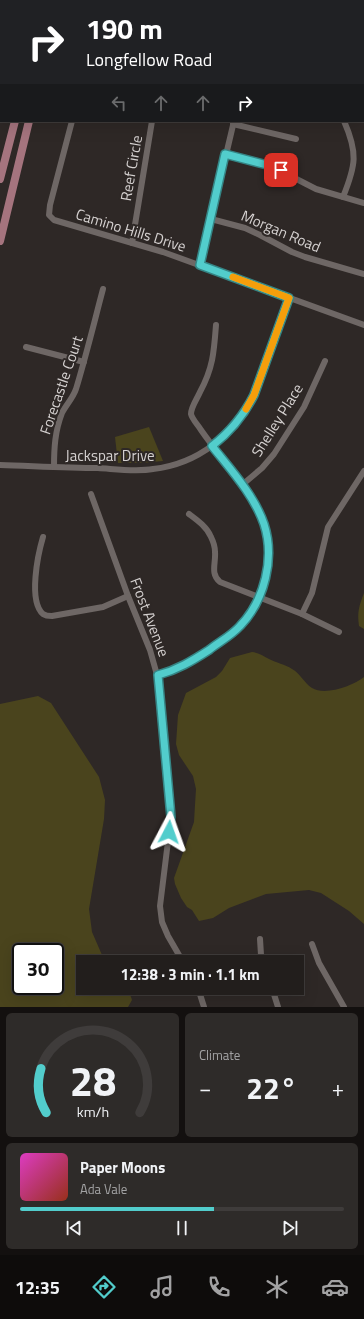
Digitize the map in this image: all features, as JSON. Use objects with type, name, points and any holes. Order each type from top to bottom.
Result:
[{"type":"main road","points":[[0,179],[15,122]]},
{"type":"main road","points":[[0,241],[29,122]]},
{"type":"street","name":"Camino Hills Drive","points":[[72,122],[50,205],[49,215],[54,220],[200,265],[364,325]]},
{"type":"street","name":"Reef Circle","points":[[132,243],[152,122]]},
{"type":"street","points":[[343,196],[352,173],[354,160],[352,140],[344,122]]},
{"type":"street","points":[[200,265],[233,123],[296,139]]},
{"type":"street","points":[[225,154],[271,166],[316,189],[364,203]]},
{"type":"street","name":"Morgan Road","points":[[211,219],[245,228],[305,257],[364,274]]},
{"type":"street","name":"Forecastle Court","points":[[54,467],[54,445],[57,428],[63,412],[74,393],[84,362],[103,289]]},
{"type":"street","name":"Jackspar Drive","points":[[0,465],[152,470],[185,462],[204,453],[234,426],[249,405],[289,298]]},
{"type":"street","points":[[158,675],[181,668],[231,634],[246,619],[259,596],[267,575],[269,555],[264,524],[252,499],[212,446],[192,416],[192,409],[208,376],[214,353],[216,325]]},
{"type":"street","points":[[26,347],[84,362]]},
{"type":"street","name":"Shelley Place","points":[[242,485],[262,468],[274,454],[304,407],[325,361]]},
{"type":"street","points":[[302,614],[312,593],[328,527],[364,471]]},
{"type":"street","name":"Frost Avenue","points":[[91,494],[158,675],[171,817],[160,906],[162,922],[179,955]]},
{"type":"street","points":[[189,514],[201,523],[211,536],[215,552],[214,573],[220,582],[259,596],[340,632]]},
{"type":"street","points":[[43,537],[38,552],[35,588],[38,607],[43,614],[52,616],[103,607],[128,596]]},
{"type":"street","points":[[260,939],[261,955]]},
{"type":"street","points":[[312,944],[319,963],[344,1007]]},
{"type":"street","points":[[200,995],[204,1007]]},
{"type":"street","points":[[274,995],[278,1007]]},
{"type":"shaded area","points":[[149,427],[163,461],[118,463],[115,437]]},
{"type":"shaded area","points":[[364,593],[364,629],[359,626],[358,613]]},
{"type":"shaded area","points":[[252,652],[289,667],[295,671],[309,686],[318,690],[324,691],[339,689],[353,684],[364,677],[364,924],[349,911],[321,893],[309,890],[266,894],[229,908],[213,918],[199,921],[192,910],[187,907],[181,898],[175,884],[174,878],[194,822],[196,789],[193,776],[179,755],[176,744],[178,715],[186,693],[216,677],[222,671],[230,658]]},
{"type":"shaded area","points":[[38,696],[51,703],[99,777],[105,800],[104,819],[89,909],[92,932],[102,955],[76,955],[76,995],[130,995],[132,1000],[128,1007],[0,1007],[0,704]]},
{"type":"slow traffic","points":[[233,277],[289,298],[254,395],[246,409]]},
{"type":"route","points":[[169,832],[171,817],[158,675],[181,668],[239,627],[253,608],[267,575],[269,555],[264,524],[252,499],[212,446],[224,437],[234,426],[249,405],[289,298],[200,265],[225,154],[281,170]]}]
